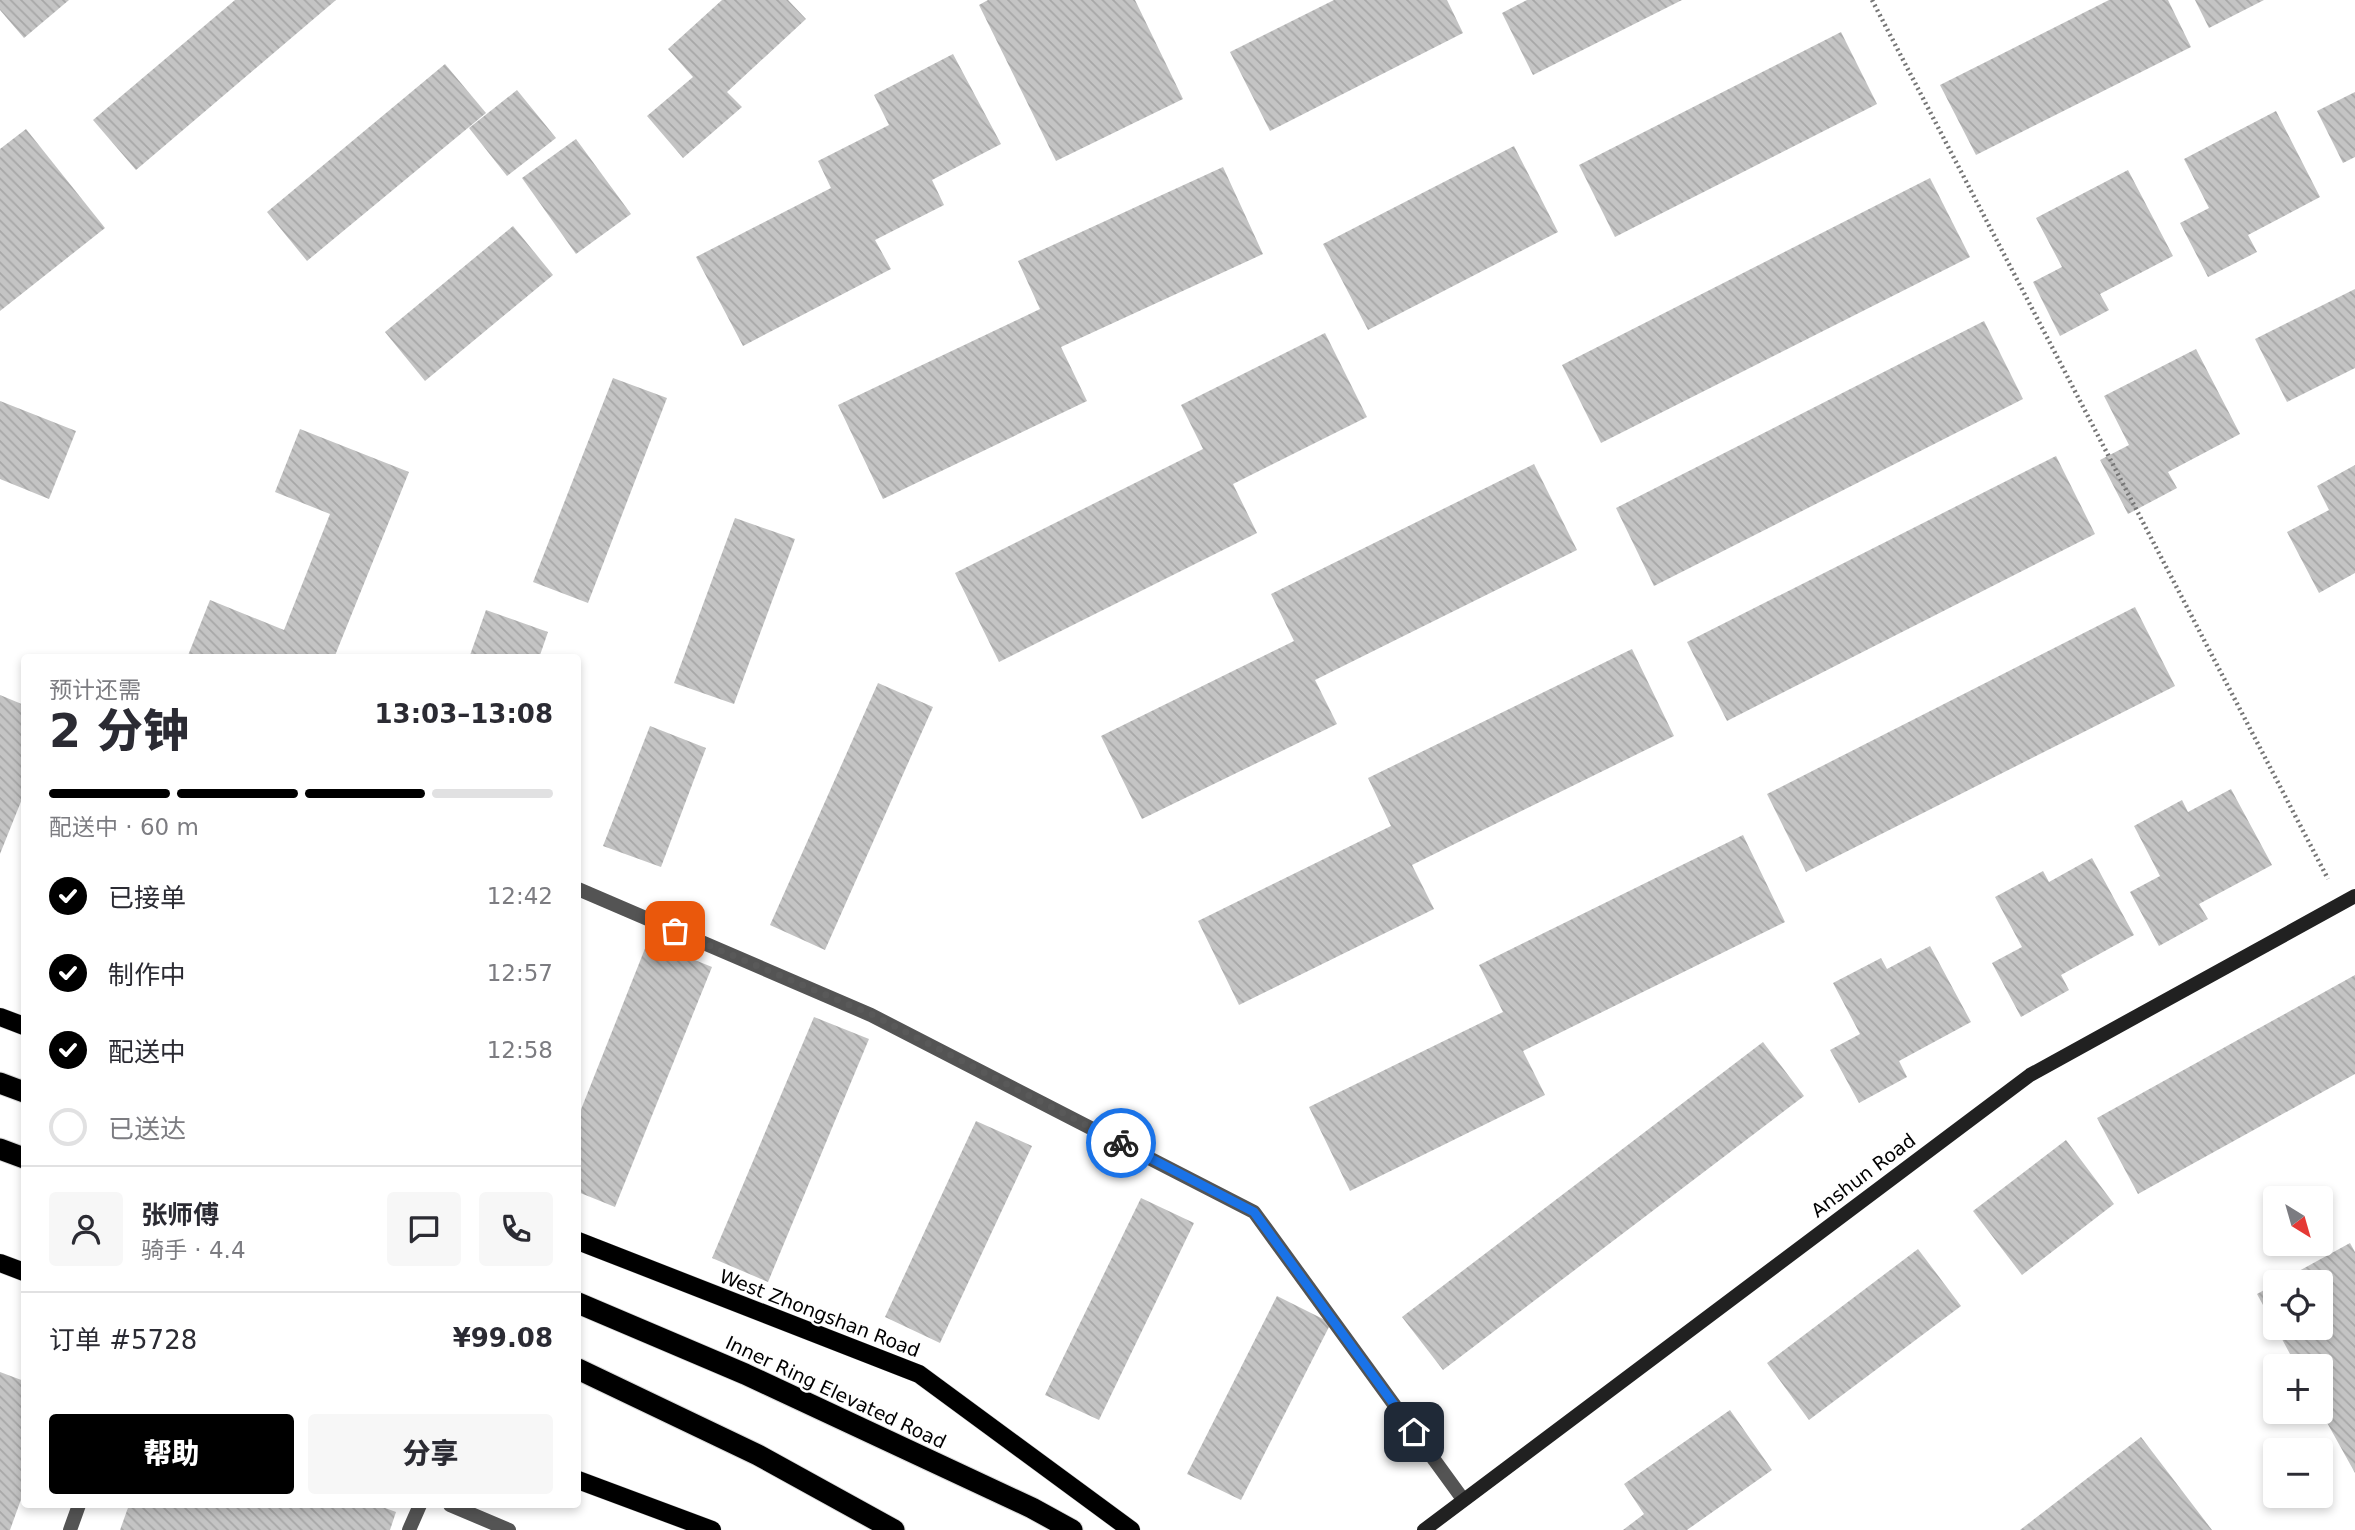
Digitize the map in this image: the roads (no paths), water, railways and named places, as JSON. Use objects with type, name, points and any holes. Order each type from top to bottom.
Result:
[{"type":"highway","points":[[0,1083],[21,1091]]},
{"type":"highway","points":[[0,1149],[21,1157]]},
{"type":"highway","name":"Inner Ring Elevated Road","points":[[581,1304],[745,1374],[1020,1502],[1072,1530]]},
{"type":"highway","points":[[581,1370],[758,1455],[894,1530]]},
{"type":"highway","points":[[758,1455],[873,1530]]},
{"type":"main road","points":[[0,1017],[21,1025]]},
{"type":"main road","name":"West Zhongshan Road","points":[[581,1242],[919,1374],[1131,1530]]},
{"type":"main road","points":[[0,1263],[21,1271]]},
{"type":"main road","points":[[581,1481],[712,1530]]},
{"type":"street","name":"Anshun Road","points":[[1423,1530],[2030,1075],[2355,896]]},
{"type":"lane","points":[[581,891],[871,1014],[1254,1212],[1462,1499]]},
{"type":"lane","points":[[70,1530],[78,1508]]},
{"type":"lane","points":[[409,1530],[419,1508]]},
{"type":"lane","points":[[457,1508],[509,1530]]}]
